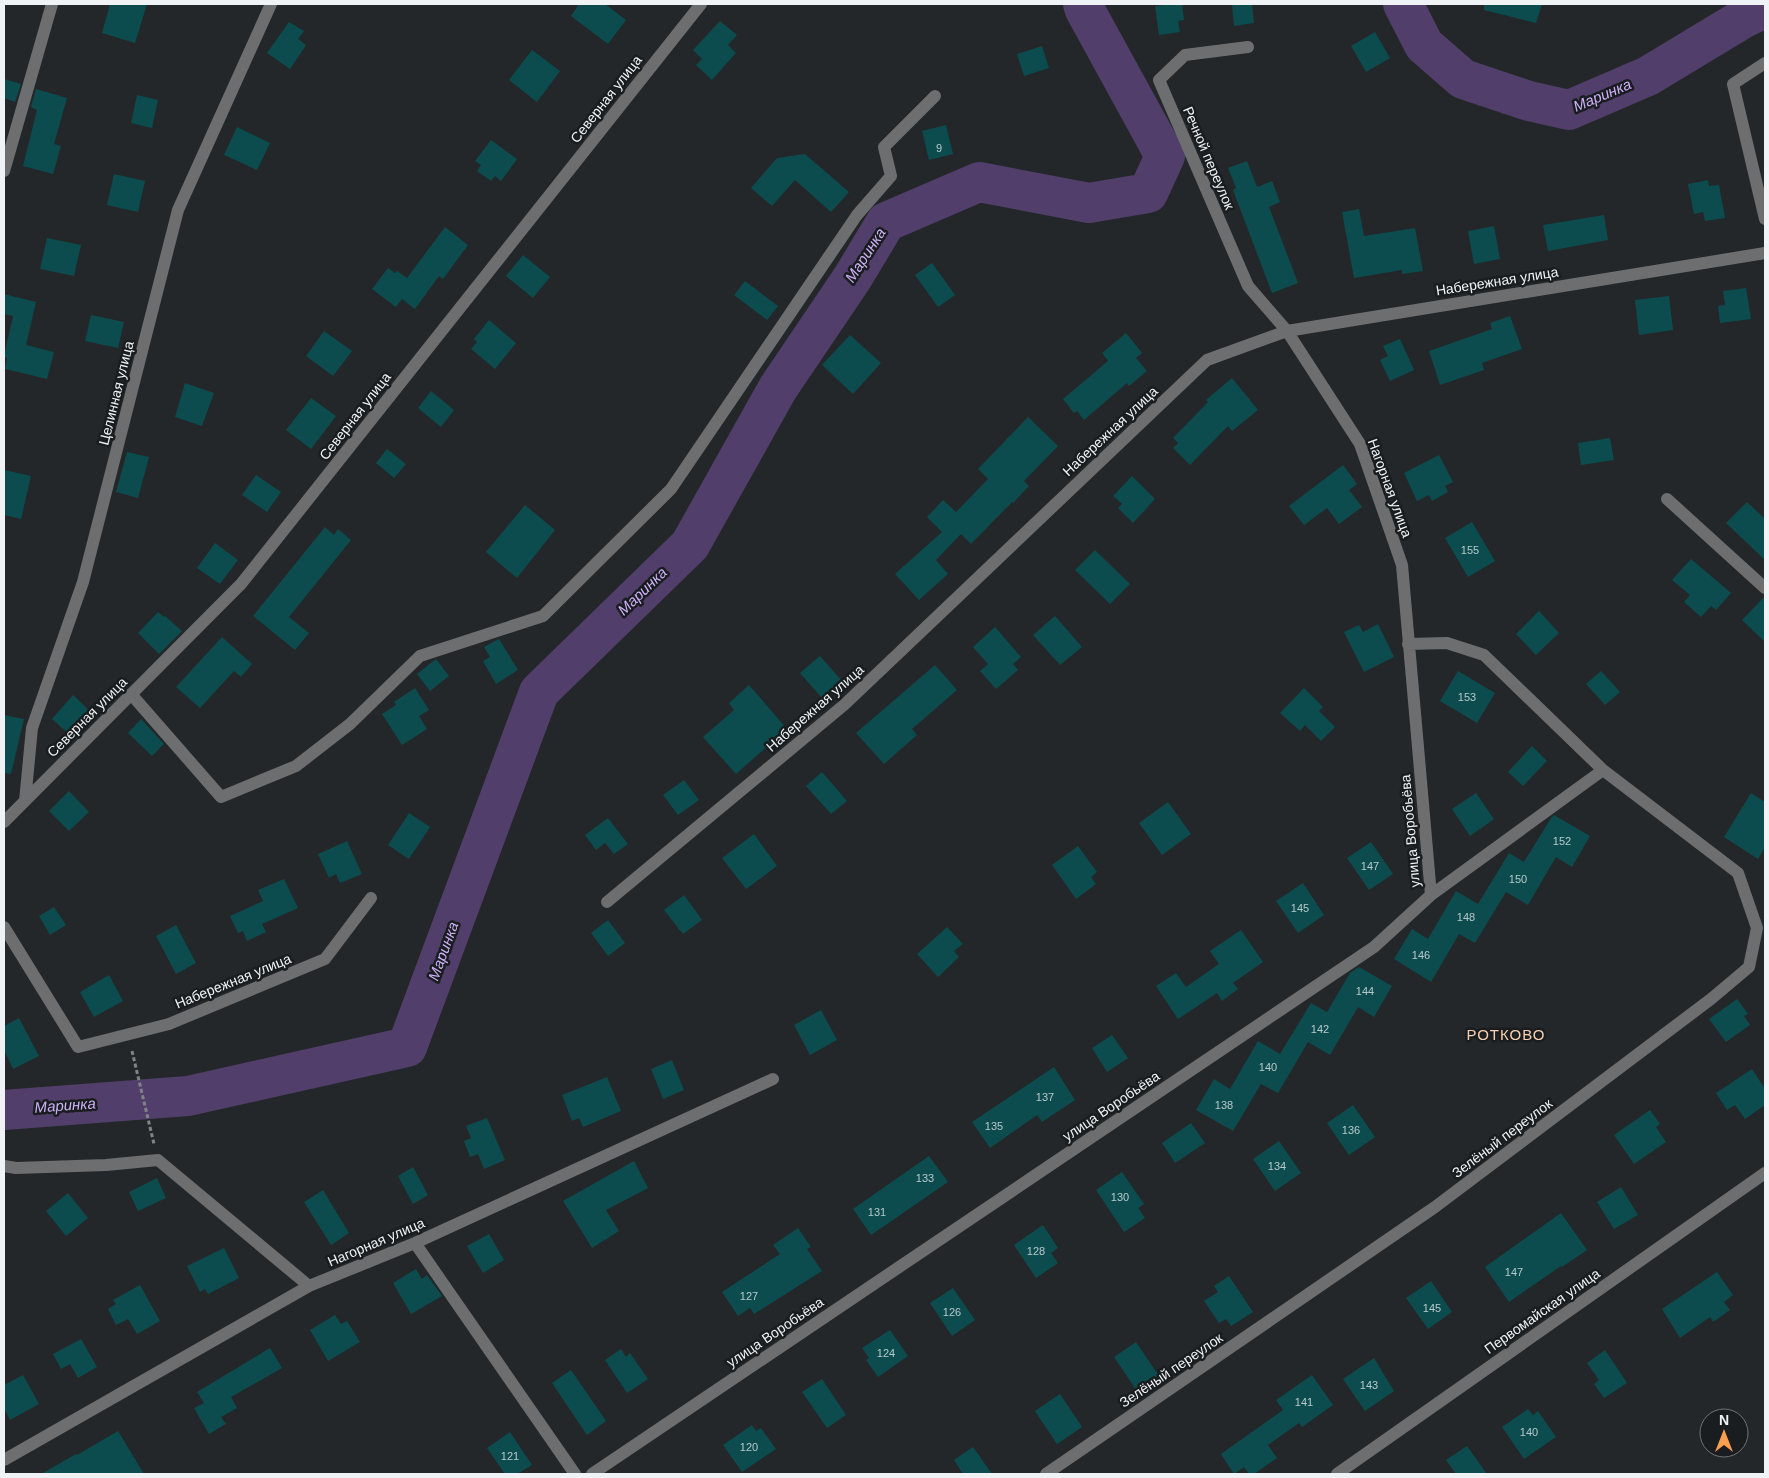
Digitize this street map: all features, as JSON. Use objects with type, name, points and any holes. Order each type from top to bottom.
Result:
[{"type":"street","points":[[4,171],[52,4]]},
{"type":"street","name":"Целинная улица","points":[[25,801],[32,728],[83,582],[178,210],[271,4]]},
{"type":"street","name":"Северная улица","points":[[4,822],[241,584],[701,4]]},
{"type":"street","name":"Речной переулок","points":[[1248,47],[1185,54],[1159,80],[1248,286],[1287,331]]},
{"type":"street","points":[[1765,63],[1733,84],[1765,219]]},
{"type":"street","points":[[131,694],[221,797],[296,766],[350,724],[420,656],[543,616],[671,489],[857,215],[891,176],[884,147],[935,96]]},
{"type":"street","name":"Набережная улица","points":[[607,902],[844,705],[1207,360],[1287,331],[1765,253]]},
{"type":"street","name":"Нагорная улица","points":[[1287,331],[1360,444],[1402,564],[1408,644]]},
{"type":"street","points":[[1667,499],[1765,588]]},
{"type":"street","name":"Зелёный переулок","points":[[1046,1474],[1435,1207],[1711,999],[1748,967],[1757,928],[1738,872],[1603,770],[1484,655],[1447,642],[1408,644]]},
{"type":"street","name":"улица Воробьёва","points":[[592,1474],[1374,947],[1431,895],[1408,644]]},
{"type":"street","points":[[1431,895],[1603,770]]},
{"type":"street","name":"Набережная улица","points":[[4,927],[78,1048],[169,1024],[325,960],[371,898]]},
{"type":"street","name":"Нагорная улица","points":[[4,1460],[309,1286],[415,1243],[773,1079]]},
{"type":"street","points":[[4,1166],[16,1168],[106,1166],[158,1160],[309,1286]]},
{"type":"street","name":"Первомайская улица","points":[[1337,1474],[1765,1173]]},
{"type":"street","points":[[415,1243],[575,1474]]},
{"type":"path","points":[[135,1064],[146,1117],[158,1160]]},
{"type":"building","points":[[110,4],[147,4],[135,43],[102,33]]},
{"type":"building","points":[[579,4],[605,4],[626,20],[608,44],[571,16]]},
{"type":"building","points":[[1182,4],[1184,20],[1178,21],[1180,32],[1159,35],[1155,6]]},
{"type":"building","points":[[1232,4],[1252,4],[1254,23],[1234,26]]},
{"type":"building","points":[[1484,4],[1542,4],[1536,23],[1484,10]]},
{"type":"building","points":[[720,21],[737,35],[728,45],[736,53],[712,80],[696,65],[702,59],[693,50]]},
{"type":"building","points":[[289,22],[304,31],[298,39],[306,45],[290,69],[267,53]]},
{"type":"building","points":[[1375,32],[1390,58],[1366,72],[1351,46]]},
{"type":"building","points":[[1042,46],[1049,68],[1024,76],[1017,54]]},
{"type":"building","points":[[532,50],[560,71],[537,102],[509,80]]},
{"type":"building","points":[[4,79],[21,84],[15,102],[4,98]]},
{"type":"building","points":[[36,89],[67,98],[54,144],[61,146],[53,174],[23,166],[37,110],[31,107]]},
{"type":"building","points":[[137,95],[158,100],[152,128],[131,123]]},
{"type":"building","points":[[946,125],[953,154],[929,160],[922,131]]},
{"type":"building","points":[[237,127],[270,143],[257,170],[224,155]]},
{"type":"building","points":[[491,140],[517,159],[501,181],[495,176],[491,181],[477,171],[481,165],[475,161]]},
{"type":"building","points":[[805,154],[849,192],[831,212],[795,180],[772,206],[751,188],[777,158]]},
{"type":"building","points":[[1247,161],[1257,187],[1272,181],[1280,202],[1269,207],[1298,283],[1272,293],[1233,190],[1236,188],[1228,168]]},
{"type":"building","points":[[114,174],[145,181],[138,212],[107,205]]},
{"type":"building","points":[[1708,180],[1709,186],[1719,185],[1725,218],[1705,221],[1703,212],[1694,214],[1688,184]]},
{"type":"building","points":[[1359,209],[1364,236],[1415,228],[1423,271],[1402,274],[1402,270],[1354,278],[1342,212]]},
{"type":"building","points":[[1604,215],[1608,240],[1548,251],[1543,225]]},
{"type":"building","points":[[1494,226],[1500,259],[1474,264],[1468,231]]},
{"type":"building","points":[[445,227],[468,245],[443,279],[439,276],[415,309],[402,299],[396,307],[372,289],[388,268],[395,273],[397,271],[407,278]]},
{"type":"building","points":[[47,238],[81,245],[74,276],[40,269]]},
{"type":"building","points":[[523,255],[550,277],[533,298],[506,276]]},
{"type":"building","points":[[932,263],[955,295],[938,307],[915,275]]},
{"type":"building","points":[[745,281],[778,306],[767,320],[734,295]]},
{"type":"building","points":[[1746,288],[1751,319],[1720,323],[1718,306],[1725,305],[1723,291]]},
{"type":"building","points":[[4,294],[36,302],[26,345],[54,352],[47,379],[5,369],[7,358],[4,356],[13,316],[4,314]]},
{"type":"building","points":[[1669,296],[1673,330],[1639,335],[1635,300]]},
{"type":"building","points":[[91,315],[124,322],[118,348],[85,341]]},
{"type":"building","points":[[1510,316],[1522,349],[1482,363],[1484,370],[1440,385],[1429,351],[1492,329],[1490,323]]},
{"type":"building","points":[[489,320],[516,343],[495,369],[471,349],[477,342],[474,339]]},
{"type":"building","points":[[324,331],[352,351],[333,376],[306,356]]},
{"type":"building","points":[[1126,333],[1142,353],[1136,358],[1147,371],[1129,386],[1127,383],[1084,420],[1077,411],[1074,413],[1063,399],[1108,361],[1102,353]]},
{"type":"building","points":[[850,335],[881,363],[853,394],[822,365]]},
{"type":"building","points":[[1400,339],[1414,370],[1390,381],[1380,360],[1388,356],[1383,346]]},
{"type":"building","points":[[1232,378],[1258,410],[1232,431],[1228,426],[1190,465],[1173,448],[1178,443],[1173,438],[1208,402],[1206,400]]},
{"type":"building","points":[[185,383],[214,393],[202,426],[175,417]]},
{"type":"building","points":[[431,391],[454,410],[441,427],[418,408]]},
{"type":"building","points":[[311,398],[336,416],[311,449],[286,430]]},
{"type":"building","points":[[1028,417],[1058,446],[1024,481],[1029,486],[971,544],[961,534],[936,560],[948,574],[919,600],[895,574],[942,532],[927,517],[943,500],[956,512],[988,479],[978,469]]},
{"type":"building","points":[[1610,438],[1614,460],[1581,465],[1578,443]]},
{"type":"building","points":[[387,449],[406,464],[394,478],[376,463]]},
{"type":"building","points":[[127,452],[149,457],[138,498],[116,492]]},
{"type":"building","points":[[1439,455],[1453,482],[1445,486],[1448,492],[1432,501],[1429,495],[1417,501],[1404,473]]},
{"type":"building","points":[[1343,465],[1357,484],[1349,490],[1362,507],[1339,524],[1327,508],[1304,525],[1289,506]]},
{"type":"building","points":[[4,470],[31,476],[21,519],[4,515]]},
{"type":"building","points":[[256,475],[281,492],[267,512],[242,495]]},
{"type":"building","points":[[1132,476],[1155,499],[1133,523],[1118,508],[1122,504],[1113,496]]},
{"type":"building","points":[[1747,502],[1765,519],[1765,560],[1726,523]]},
{"type":"building","points":[[525,505],[555,530],[517,578],[486,552]]},
{"type":"building","points":[[1472,522],[1495,561],[1468,577],[1445,538]]},
{"type":"building","points":[[325,527],[334,535],[338,529],[351,540],[289,617],[309,633],[295,650],[253,616]]},
{"type":"building","points":[[215,543],[238,560],[220,584],[197,568]]},
{"type":"building","points":[[1095,550],[1130,584],[1110,604],[1075,570]]},
{"type":"building","points":[[1691,559],[1731,593],[1716,610],[1711,606],[1701,617],[1684,602],[1690,595],[1672,580]]},
{"type":"building","points":[[1765,596],[1765,642],[1742,620]]},
{"type":"building","points":[[1539,611],[1559,633],[1536,655],[1516,634]]},
{"type":"building","points":[[158,612],[182,631],[159,654],[138,633]]},
{"type":"building","points":[[1055,616],[1082,647],[1060,665],[1033,635]]},
{"type":"building","points":[[1378,624],[1394,657],[1364,672],[1344,632],[1359,625],[1363,632]]},
{"type":"building","points":[[995,627],[1021,657],[1013,664],[1018,670],[996,689],[980,671],[988,664],[973,647]]},
{"type":"building","points":[[222,637],[252,664],[241,677],[234,671],[200,708],[176,687]]},
{"type":"building","points":[[499,639],[518,670],[496,684],[483,661],[490,657],[484,647]]},
{"type":"building","points":[[820,656],[842,681],[822,698],[800,673]]},
{"type":"building","points":[[436,659],[449,676],[430,691],[417,674]]},
{"type":"building","points":[[935,665],[957,690],[912,729],[917,735],[884,764],[856,733]]},
{"type":"building","points":[[1458,671],[1495,693],[1477,723],[1440,701]]},
{"type":"building","points":[[1601,671],[1620,692],[1605,705],[1586,684]]},
{"type":"building","points":[[749,685],[787,729],[736,774],[703,737],[734,710],[729,703]]},
{"type":"building","points":[[415,688],[429,710],[419,716],[427,729],[402,745],[382,714],[396,705],[394,702]]},
{"type":"building","points":[[1304,688],[1323,707],[1319,711],[1335,727],[1321,741],[1305,725],[1300,731],[1280,713]]},
{"type":"building","points":[[73,695],[92,713],[71,736],[52,719]]},
{"type":"building","points":[[4,715],[24,719],[11,774],[4,773]]},
{"type":"building","points":[[141,719],[164,744],[152,756],[128,733]]},
{"type":"building","points":[[1532,746],[1547,761],[1523,786],[1508,772]]},
{"type":"building","points":[[822,772],[847,801],[831,814],[806,786]]},
{"type":"building","points":[[684,780],[699,800],[678,815],[663,795]]},
{"type":"building","points":[[69,791],[89,812],[69,831],[49,811]]},
{"type":"building","points":[[1476,793],[1494,819],[1470,836],[1452,809]]},
{"type":"building","points":[[1751,793],[1765,802],[1765,847],[1758,859],[1724,837]]},
{"type":"building","points":[[1168,802],[1191,834],[1162,855],[1139,823]]},
{"type":"building","points":[[409,813],[430,827],[409,859],[388,845]]},
{"type":"building","points":[[1554,815],[1590,836],[1572,867],[1556,857],[1528,905],[1506,892],[1475,943],[1459,934],[1431,982],[1394,959],[1412,929],[1428,939],[1456,891],[1478,904],[1509,853],[1524,862]]},
{"type":"building","points":[[608,818],[628,844],[614,854],[605,843],[596,850],[585,835]]},
{"type":"building","points":[[754,834],[777,866],[746,889],[722,858]]},
{"type":"building","points":[[347,841],[362,874],[340,883],[336,874],[329,878],[318,854]]},
{"type":"building","points":[[1371,842],[1393,874],[1369,890],[1347,858]]},
{"type":"building","points":[[1078,846],[1097,872],[1091,877],[1096,884],[1076,899],[1052,865]]},
{"type":"building","points":[[284,879],[298,908],[262,924],[266,932],[247,941],[243,931],[238,933],[230,916],[263,901],[258,890]]},
{"type":"building","points":[[1303,883],[1324,915],[1298,933],[1276,901]]},
{"type":"building","points":[[684,895],[702,920],[683,934],[664,910]]},
{"type":"building","points":[[54,907],[66,925],[50,935],[39,916]]},
{"type":"building","points":[[608,920],[625,943],[608,956],[591,933]]},
{"type":"building","points":[[176,925],[196,963],[176,974],[156,936]]},
{"type":"building","points":[[947,927],[963,944],[954,951],[959,957],[938,977],[917,954]]},
{"type":"building","points":[[1241,930],[1263,962],[1233,983],[1238,989],[1222,1001],[1217,993],[1178,1019],[1156,986],[1176,973],[1186,987],[1219,964],[1210,951]]},
{"type":"building","points":[[1359,967],[1392,986],[1374,1017],[1358,1007],[1330,1055],[1308,1042],[1278,1093],[1261,1084],[1233,1131],[1196,1110],[1214,1079],[1230,1089],[1258,1041],[1280,1054],[1311,1003],[1327,1012],[1350,973]]},
{"type":"building","points":[[109,975],[123,1001],[94,1017],[80,992]]},
{"type":"building","points":[[1737,999],[1748,1014],[1744,1016],[1750,1025],[1726,1042],[1709,1019]]},
{"type":"building","points":[[821,1010],[837,1040],[810,1055],[794,1025]]},
{"type":"building","points":[[19,1018],[39,1056],[13,1069],[4,1050],[4,1026]]},
{"type":"building","points":[[1112,1035],[1128,1058],[1107,1072],[1092,1048]]},
{"type":"building","points":[[672,1060],[684,1090],[663,1099],[651,1069]]},
{"type":"building","points":[[1054,1067],[1075,1100],[1042,1122],[1037,1115],[990,1148],[972,1122]]},
{"type":"building","points":[[1752,1069],[1765,1089],[1765,1105],[1745,1119],[1735,1105],[1727,1110],[1716,1093]]},
{"type":"building","points":[[607,1077],[621,1111],[583,1127],[579,1118],[572,1121],[562,1095]]},
{"type":"building","points":[[1353,1105],[1375,1137],[1349,1155],[1327,1123]]},
{"type":"building","points":[[1650,1110],[1660,1124],[1656,1127],[1666,1142],[1634,1164],[1614,1135]]},
{"type":"building","points":[[487,1118],[505,1160],[484,1169],[478,1154],[470,1157],[464,1141],[471,1138],[466,1126]]},
{"type":"building","points":[[1191,1123],[1205,1143],[1175,1163],[1162,1143]]},
{"type":"building","points":[[1279,1141],[1301,1173],[1275,1191],[1253,1159]]},
{"type":"building","points":[[929,1156],[948,1182],[871,1235],[853,1209]]},
{"type":"building","points":[[634,1161],[648,1188],[606,1210],[619,1231],[592,1248],[563,1201]]},
{"type":"building","points":[[413,1167],[428,1195],[413,1204],[398,1176]]},
{"type":"building","points":[[1122,1172],[1144,1204],[1138,1208],[1145,1218],[1124,1232],[1096,1190]]},
{"type":"building","points":[[157,1178],[166,1198],[138,1211],[129,1192]]},
{"type":"building","points":[[1621,1187],[1638,1215],[1614,1229],[1597,1202]]},
{"type":"building","points":[[323,1190],[349,1233],[331,1245],[304,1202]]},
{"type":"building","points":[[68,1193],[88,1218],[66,1236],[46,1211]]},
{"type":"building","points":[[1561,1213],[1587,1250],[1509,1302],[1485,1267]]},
{"type":"building","points":[[1043,1225],[1058,1248],[1051,1253],[1058,1263],[1036,1278],[1014,1245]]},
{"type":"building","points":[[798,1228],[811,1247],[807,1249],[822,1271],[754,1314],[750,1308],[738,1316],[722,1292],[780,1254],[773,1245]]},
{"type":"building","points":[[489,1234],[504,1260],[483,1273],[467,1246]]},
{"type":"building","points":[[224,1248],[239,1278],[208,1294],[205,1289],[200,1292],[187,1266]]},
{"type":"building","points":[[416,1269],[422,1279],[427,1275],[442,1296],[411,1314],[393,1283]]},
{"type":"building","points":[[1717,1272],[1733,1295],[1724,1302],[1730,1310],[1713,1322],[1710,1317],[1680,1338],[1662,1309]]},
{"type":"building","points":[[1229,1276],[1253,1312],[1231,1326],[1226,1319],[1219,1323],[1204,1301],[1218,1292],[1214,1286]]},
{"type":"building","points":[[1431,1281],[1452,1312],[1428,1329],[1406,1298]]},
{"type":"building","points":[[140,1285],[160,1321],[137,1334],[128,1319],[116,1325],[108,1309],[116,1304],[113,1300]]},
{"type":"building","points":[[953,1288],[975,1320],[952,1336],[930,1303]]},
{"type":"building","points":[[335,1315],[341,1324],[347,1321],[360,1342],[328,1361],[310,1330]]},
{"type":"building","points":[[890,1330],[908,1356],[878,1377],[866,1360],[869,1358],[862,1348]]},
{"type":"building","points":[[81,1339],[97,1367],[78,1378],[70,1364],[61,1369],[53,1354]]},
{"type":"building","points":[[1136,1342],[1159,1376],[1137,1391],[1114,1357]]},
{"type":"building","points":[[270,1348],[282,1368],[231,1397],[237,1408],[221,1417],[226,1424],[209,1434],[194,1408],[204,1403],[197,1392]]},
{"type":"building","points":[[621,1349],[626,1357],[630,1353],[648,1379],[627,1393],[605,1360]]},
{"type":"building","points":[[1605,1350],[1627,1383],[1604,1398],[1594,1384],[1599,1380],[1587,1363]]},
{"type":"building","points":[[1374,1358],[1394,1391],[1365,1411],[1343,1379]]},
{"type":"building","points":[[571,1370],[606,1421],[587,1435],[552,1383]]},
{"type":"building","points":[[23,1375],[39,1404],[10,1420],[4,1408],[4,1385]]},
{"type":"building","points":[[1312,1375],[1333,1405],[1302,1427],[1299,1423],[1268,1445],[1277,1458],[1254,1474],[1249,1474],[1244,1467],[1234,1474],[1221,1454],[1283,1410],[1276,1400]]},
{"type":"building","points":[[822,1379],[846,1415],[827,1428],[802,1392]]},
{"type":"building","points":[[1060,1394],[1082,1427],[1057,1444],[1035,1411]]},
{"type":"building","points":[[1528,1409],[1533,1415],[1538,1411],[1556,1437],[1524,1459],[1502,1427]]},
{"type":"building","points":[[752,1425],[756,1431],[761,1428],[776,1449],[742,1472],[723,1445]]},
{"type":"building","points":[[118,1431],[144,1474],[41,1474],[77,1455]]},
{"type":"building","points":[[510,1432],[532,1465],[517,1474],[505,1474],[487,1448]]},
{"type":"building","points":[[1467,1446],[1487,1474],[1456,1474],[1446,1460]]},
{"type":"building","points":[[973,1447],[992,1474],[963,1474],[954,1460]]},
{"type":"waterway","name":"Маринка","points":[[4,1110],[188,1096],[407,1047],[539,692],[690,545],[778,388],[853,277],[886,222],[979,182],[1089,203],[1148,193],[1165,156],[1083,4]]},
{"type":"waterway","name":"Маринка","points":[[1403,4],[1424,45],[1463,79],[1529,101],[1569,110],[1648,76],[1744,18],[1765,8]]},
{"type":"district","name":"РОТКОВО","points":[[1506,1034]]}]
